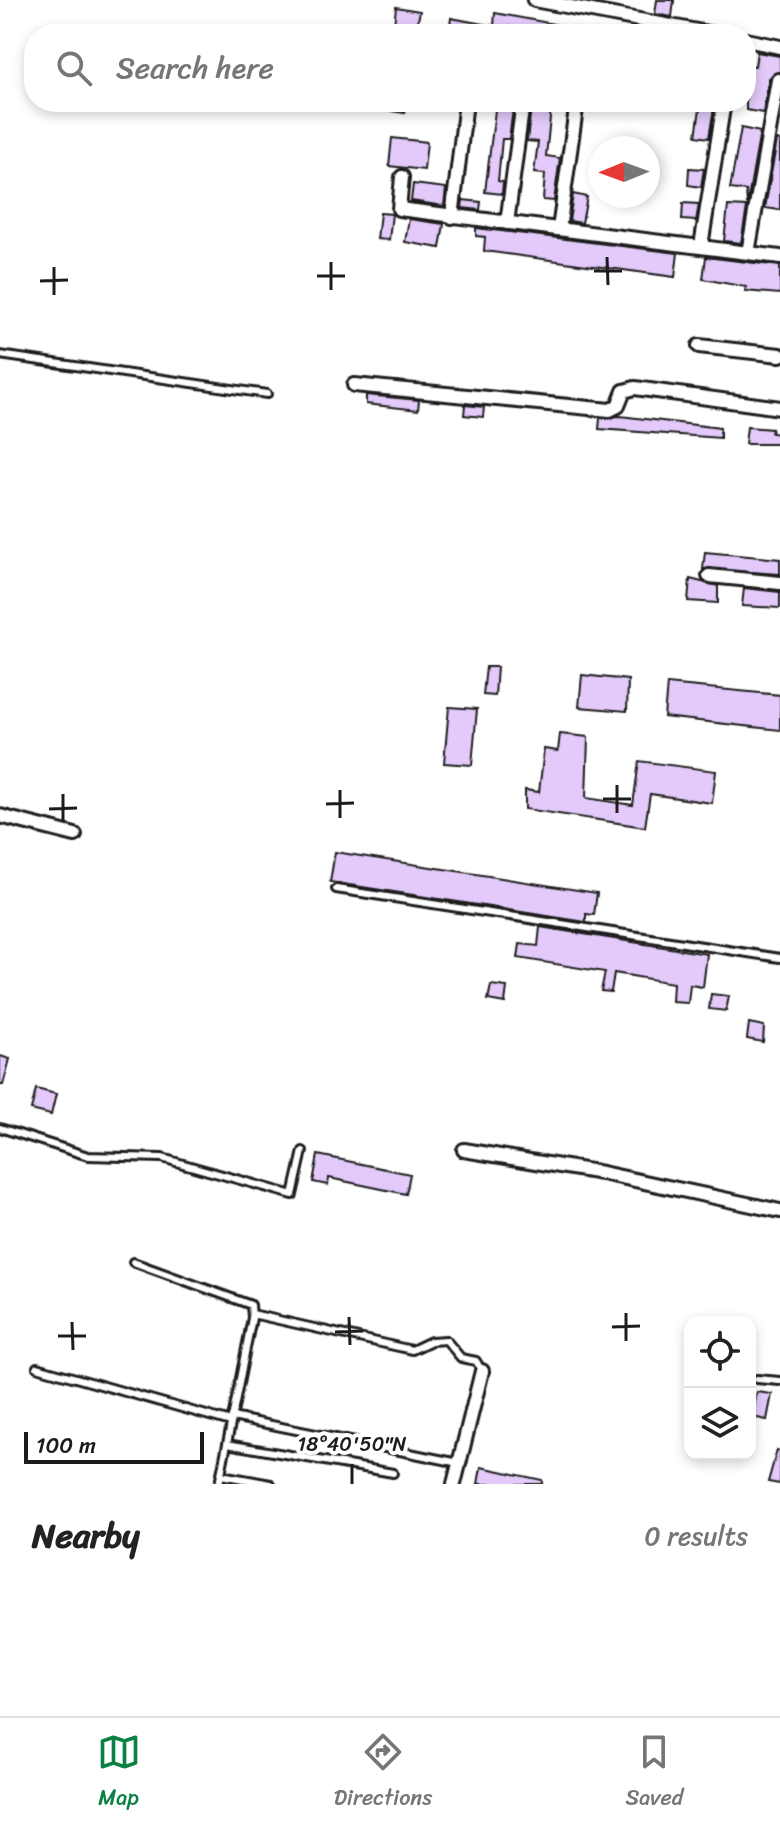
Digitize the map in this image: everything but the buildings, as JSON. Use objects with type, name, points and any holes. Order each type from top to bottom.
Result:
[{"type":"street","points":[[534,0],[663,24]]},
{"type":"street","points":[[756,42],[780,47]]},
{"type":"street","points":[[748,253],[778,80]]},
{"type":"street","points":[[452,217],[465,112]]},
{"type":"street","points":[[507,223],[522,112]]},
{"type":"street","points":[[559,229],[576,112]]},
{"type":"street","points":[[701,246],[722,112]]},
{"type":"street","points":[[402,177],[399,209],[780,257]]},
{"type":"street","points":[[699,346],[780,355]]},
{"type":"street","points":[[354,385],[610,410],[618,406],[624,391],[635,388],[780,408]]},
{"type":"street","points":[[709,576],[780,583]]},
{"type":"street","points":[[0,816],[75,835]]},
{"type":"street","points":[[464,1150],[602,1173],[780,1211]]},
{"type":"street","points":[[454,1484],[482,1371]]},
{"type":"lane","points":[[0,355],[267,394]]},
{"type":"lane","points":[[336,889],[780,958]]},
{"type":"lane","points":[[0,1128],[88,1156],[162,1158],[293,1195],[303,1151]]},
{"type":"lane","points":[[133,1262],[246,1301],[252,1314],[219,1484]]},
{"type":"lane","points":[[252,1314],[412,1350],[431,1341],[446,1340],[461,1358],[481,1365],[482,1371]]},
{"type":"lane","points":[[37,1367],[232,1420],[459,1463]]},
{"type":"lane","points":[[757,1379],[780,1381]]},
{"type":"lane","points":[[227,1444],[393,1473]]},
{"type":"lane","points":[[221,1475],[271,1484]]}]
